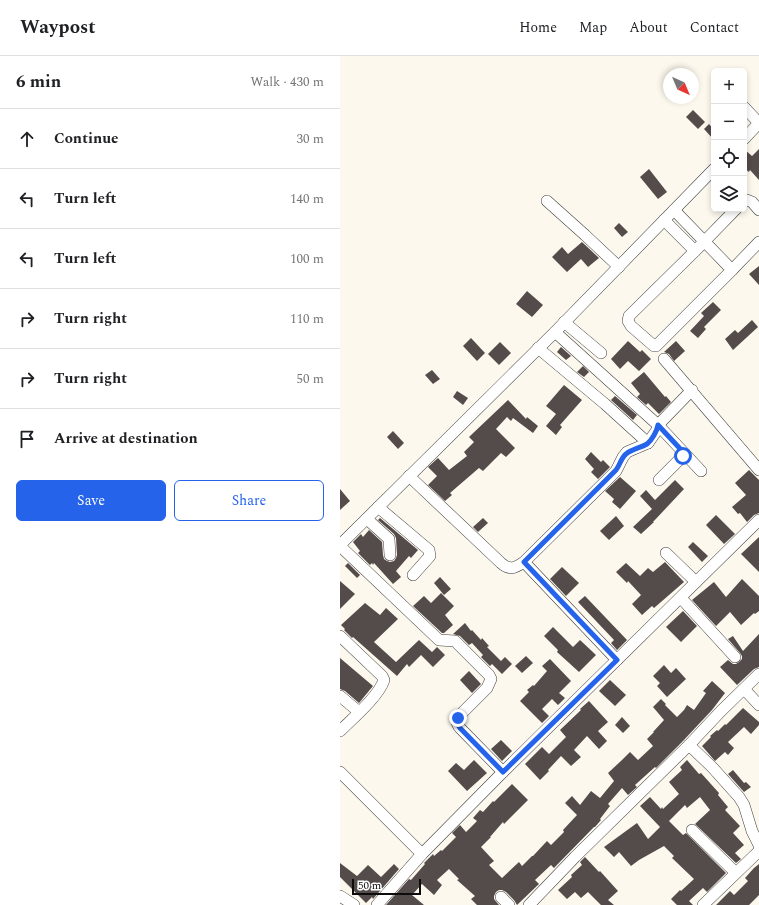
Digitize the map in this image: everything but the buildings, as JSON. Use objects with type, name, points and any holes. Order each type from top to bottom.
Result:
[{"type":"street","points":[[747,110],[759,123],[747,136]]},
{"type":"street","points":[[503,772],[460,728],[457,723],[458,718],[487,688],[490,682],[490,676],[455,641],[440,640],[340,545],[538,348],[556,332],[564,322],[711,172]]},
{"type":"street","points":[[747,200],[752,202],[759,210]]},
{"type":"street","points":[[547,201],[619,266]]},
{"type":"street","points":[[674,210],[732,270]]},
{"type":"street","points":[[733,212],[630,316],[628,321],[631,326],[654,346],[656,346],[759,242]]},
{"type":"street","points":[[664,220],[695,251]]},
{"type":"street","points":[[564,322],[601,353]]},
{"type":"street","points":[[556,332],[658,425],[701,471]]},
{"type":"street","points":[[538,348],[605,404],[648,444]]},
{"type":"street","points":[[664,359],[759,470]]},
{"type":"street","points":[[409,476],[506,567],[511,568],[524,562],[619,467],[627,452],[648,444],[657,430],[658,425],[692,390]]},
{"type":"street","points":[[658,480],[685,454]]},
{"type":"street","points":[[378,507],[429,550],[430,556],[413,575]]},
{"type":"street","points":[[367,519],[389,539],[390,555]]},
{"type":"street","points":[[377,905],[422,854],[503,772],[759,520]]},
{"type":"street","points":[[666,553],[696,582]]},
{"type":"street","points":[[524,562],[617,660]]},
{"type":"street","points":[[681,598],[735,657]]},
{"type":"street","points":[[340,636],[373,666],[384,679],[382,686],[371,700],[340,731]]},
{"type":"street","points":[[529,905],[759,674]]},
{"type":"street","points":[[744,689],[759,705]]},
{"type":"street","points":[[340,696],[359,712]]},
{"type":"street","points":[[689,745],[712,766],[739,796],[744,805],[752,832],[759,845]]},
{"type":"street","points":[[340,772],[422,854]]},
{"type":"street","points":[[692,830],[736,873]]},
{"type":"street","points":[[702,905],[759,851]]},
{"type":"street","points":[[340,896],[354,905]]},
{"type":"street","points":[[501,897],[509,905]]},
{"type":"route","points":[[458,718],[458,726],[503,772],[617,660],[524,562],[619,467],[627,452],[648,444],[657,430],[658,425],[685,454],[683,456]]}]
